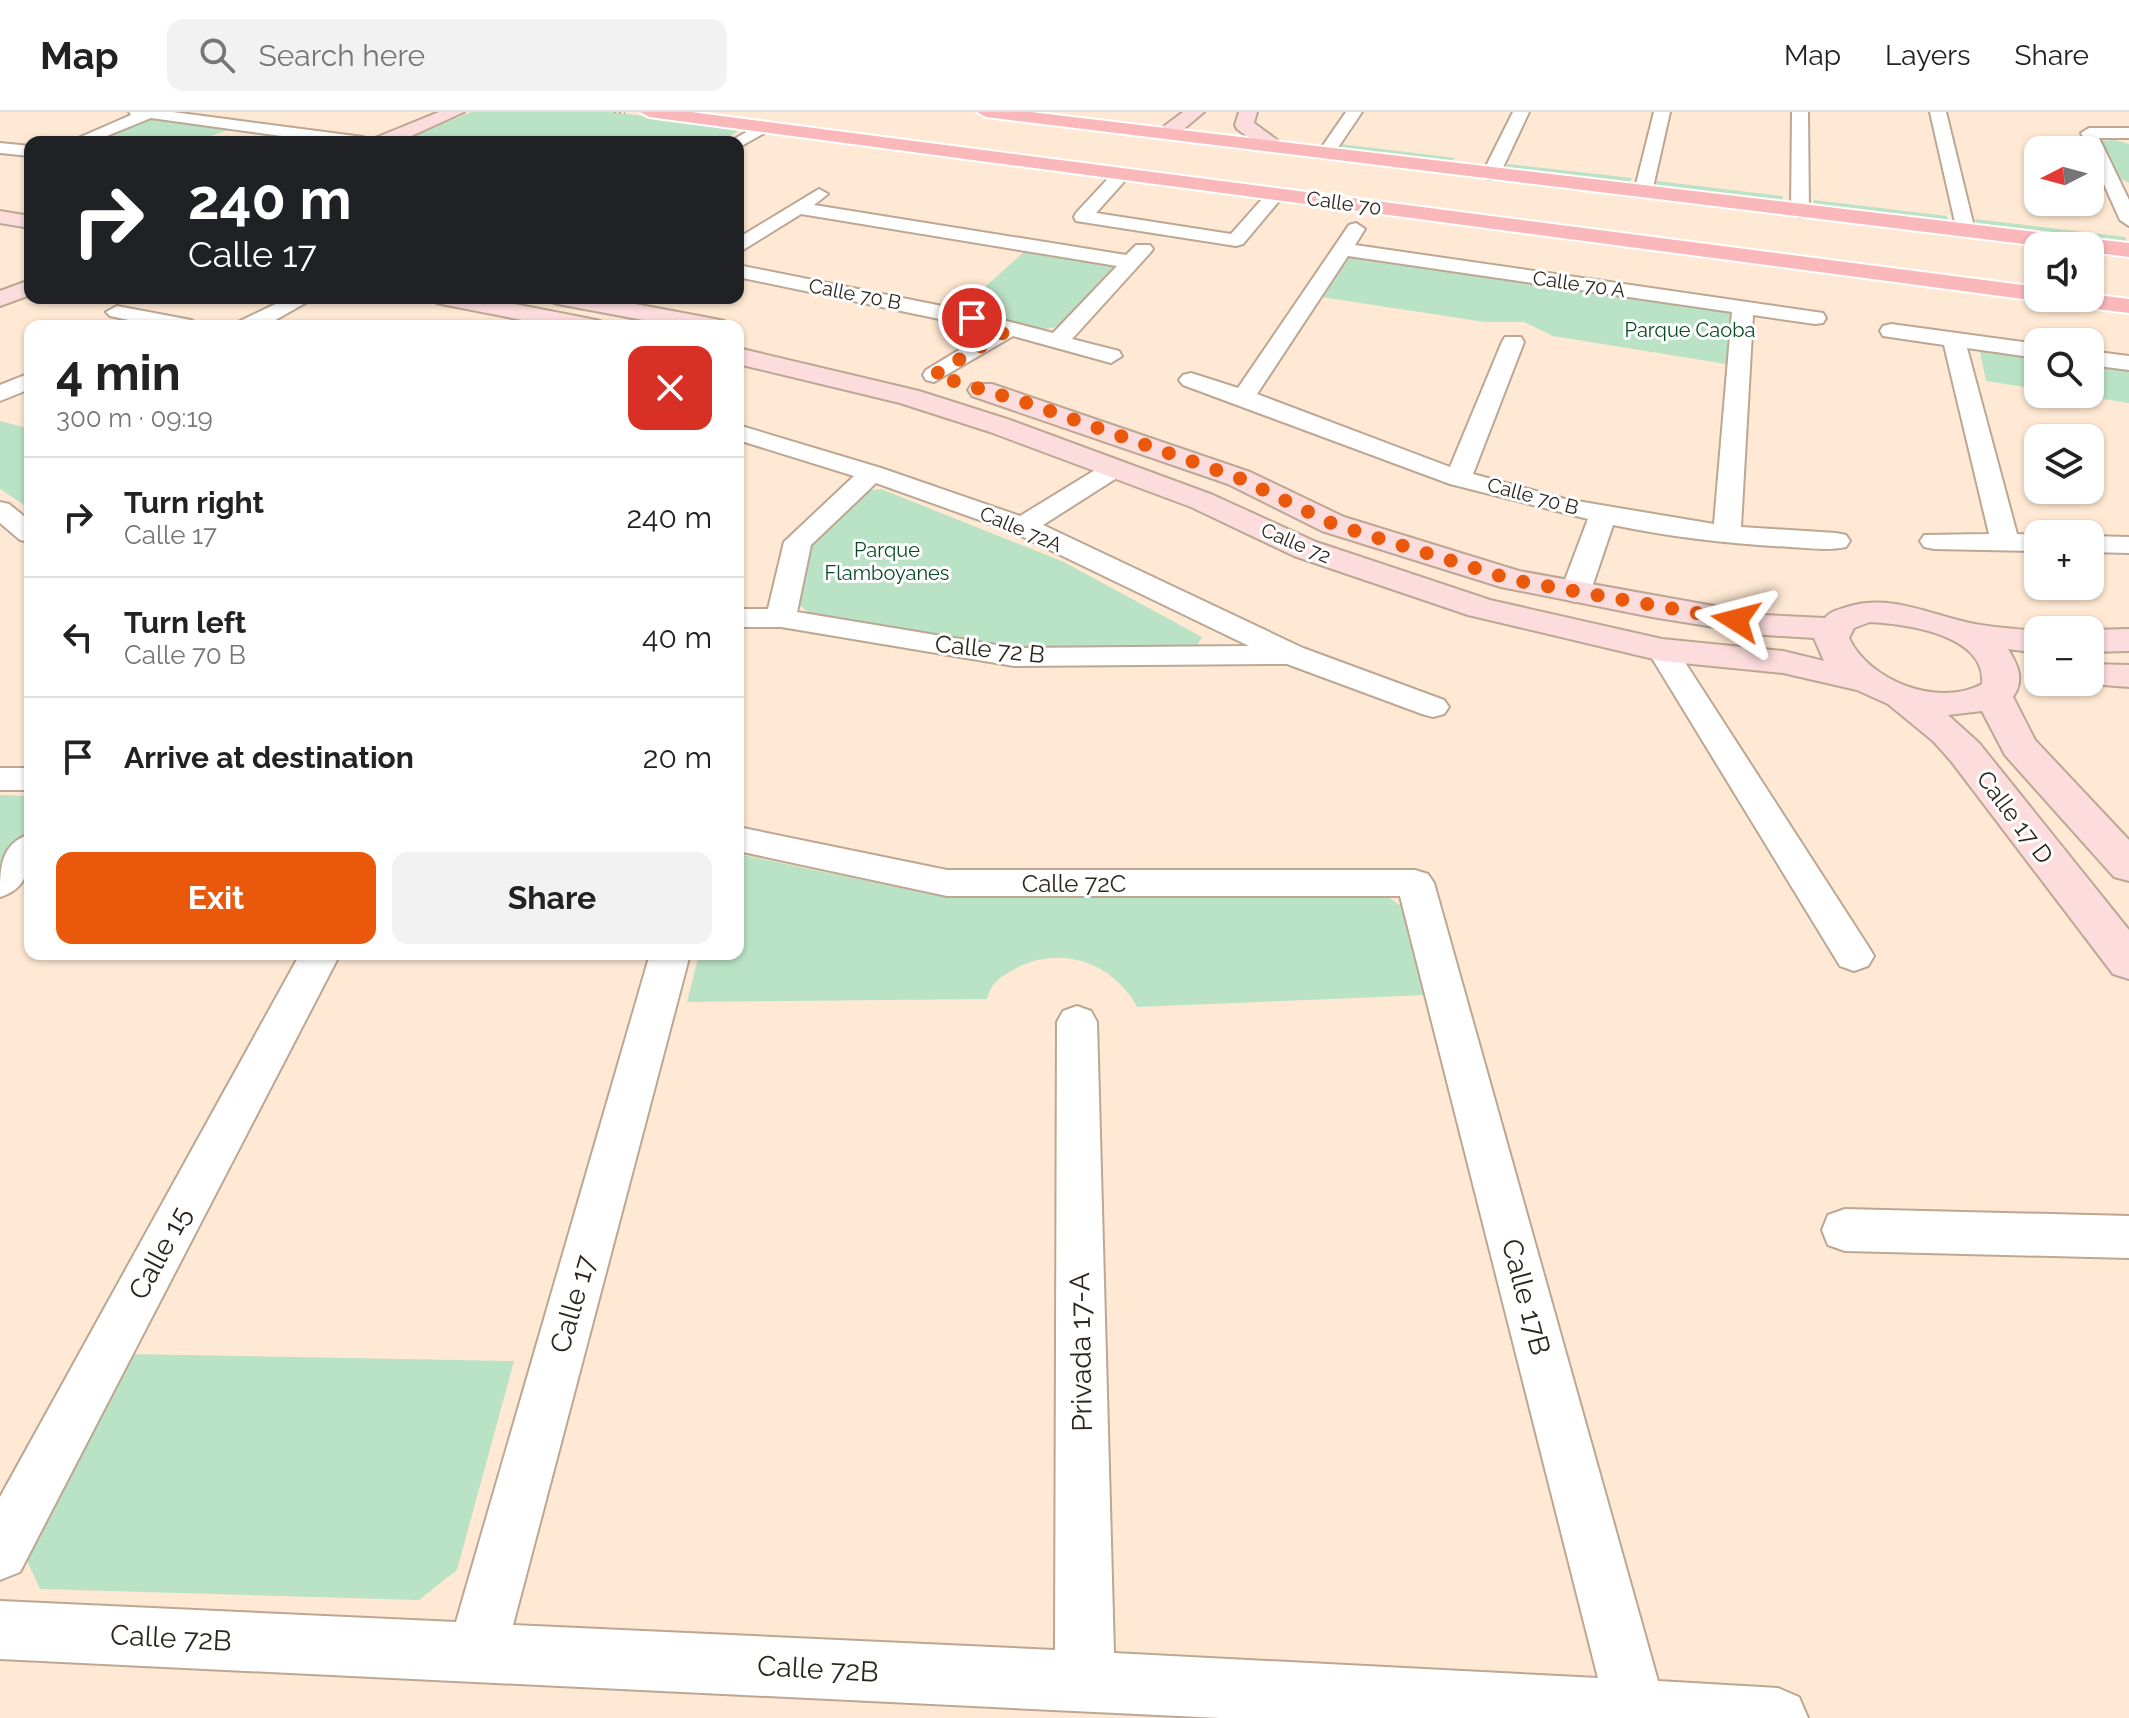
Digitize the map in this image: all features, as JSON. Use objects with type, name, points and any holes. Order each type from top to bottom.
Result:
[{"type":"main road","points":[[397,136],[455,112]]},
{"type":"main road","name":"Calle 70","points":[[649,112],[1162,179],[1240,175],[1276,194],[2024,292]]},
{"type":"main road","name":"Calle 70","points":[[986,112],[1166,134],[1199,154],[1274,147],[1325,154],[1468,164],[1491,174],[2129,250]]},
{"type":"main road","points":[[1166,134],[1195,112]]},
{"type":"main road","points":[[1248,112],[1244,125],[1274,147]]},
{"type":"main road","points":[[1240,175],[1251,156],[1274,147]]},
{"type":"main road","points":[[1162,179],[1199,154]]},
{"type":"main road","points":[[0,198],[24,202]]},
{"type":"main road","points":[[0,217],[24,221]]},
{"type":"main road","points":[[0,299],[24,289]]},
{"type":"main road","points":[[2104,303],[2129,306]]},
{"type":"main road","points":[[478,304],[562,320]]},
{"type":"main road","points":[[543,316],[563,309],[566,304]]},
{"type":"main road","points":[[595,304],[682,320]]},
{"type":"main road","name":"Calle 72","points":[[744,332],[934,375],[1030,404],[1239,478],[1333,524],[1513,580],[1764,625],[1833,629]]},
{"type":"main road","points":[[794,367],[803,357],[827,352]]},
{"type":"main road","name":"Calle 72","points":[[744,357],[909,397],[1000,426],[1241,519],[1305,549],[1495,611],[1662,650],[1783,662],[1875,685],[1904,697],[1946,704],[1965,704],[2017,674]]},
{"type":"main road","points":[[1154,484],[1190,460]]},
{"type":"main road","points":[[1241,519],[1280,498]]},
{"type":"main road","points":[[1495,611],[1513,580]]},
{"type":"main road","name":"Calle 17 D","points":[[1833,629],[1840,621],[1852,616],[1885,611],[1924,617],[1963,633],[1993,655],[2001,669],[2017,674],[2019,746],[2129,866]]},
{"type":"main road","points":[[1833,629],[1833,649],[1851,670],[1875,685]]},
{"type":"main road","points":[[2104,641],[2129,640]]},
{"type":"main road","points":[[2104,675],[2129,676]]},
{"type":"main road","name":"Calle 17 D","points":[[1875,685],[1926,715],[1965,752],[2129,962]]},
{"type":"street","points":[[1325,154],[1354,112]]},
{"type":"street","points":[[1491,174],[1521,112]]},
{"type":"street","points":[[1643,192],[1662,112]]},
{"type":"street","points":[[1800,112],[1800,211]]},
{"type":"street","points":[[1938,112],[1966,231]]},
{"type":"street","points":[[90,136],[142,113],[320,136]]},
{"type":"street","points":[[300,136],[329,123]]},
{"type":"street","points":[[744,138],[764,127]]},
{"type":"street","points":[[2129,133],[2089,133],[2122,190],[2129,220]]},
{"type":"street","points":[[2106,133],[2129,141]]},
{"type":"street","points":[[0,148],[24,150]]},
{"type":"street","points":[[1122,174],[1083,217],[1236,240],[1276,194]]},
{"type":"street","points":[[744,243],[827,189]]},
{"type":"street","points":[[798,208],[1131,262]]},
{"type":"street","points":[[1244,396],[1356,228]]},
{"type":"street","points":[[1058,341],[1148,244]]},
{"type":"street","name":"Calle 70 A","points":[[1342,249],[1815,318]]},
{"type":"street","name":"Calle 70 B","points":[[744,272],[857,293],[1011,328],[1111,356]]},
{"type":"street","points":[[260,320],[292,304]]},
{"type":"street","points":[[1727,532],[1743,307]]},
{"type":"street","points":[[117,312],[142,320]]},
{"type":"street","points":[[934,375],[1011,328]]},
{"type":"street","points":[[1891,331],[2024,349]]},
{"type":"street","points":[[1954,340],[2005,542]]},
{"type":"street","points":[[1459,476],[1513,342]]},
{"type":"street","points":[[2104,360],[2129,363]]},
{"type":"street","name":"Calle 70 B","points":[[1191,380],[1244,396],[1408,461],[1537,499],[1603,514],[1727,532],[1836,541]]},
{"type":"street","points":[[0,394],[24,383]]},
{"type":"street","name":"Calle 72A","points":[[744,434],[872,473],[1023,526],[1292,655],[1433,707]]},
{"type":"street","points":[[1023,526],[1114,469]]},
{"type":"street","points":[[781,618],[798,542],[872,473]]},
{"type":"street","points":[[0,510],[24,529]]},
{"type":"street","points":[[1575,593],[1603,514]]},
{"type":"street","points":[[1934,541],[2024,543]]},
{"type":"street","points":[[2104,544],[2129,545]]},
{"type":"street","name":"Calle 72 B","points":[[744,618],[781,618],[1014,657],[1292,655]]},
{"type":"street","points":[[1662,650],[1854,956]]},
{"type":"street","points":[[0,779],[24,779]]},
{"type":"street","name":"Calle 72C","points":[[744,840],[947,883],[1415,883]]},
{"type":"street","points":[[0,884],[24,854]]},
{"type":"street","name":"Calle 17B","points":[[1415,883],[1636,1711]]},
{"type":"street","name":"Calle 15","points":[[0,1552],[317,960]]},
{"type":"street","name":"Calle 17","points":[[476,1654],[668,960]]},
{"type":"street","name":"Privada 17-A","points":[[1077,1022],[1085,1681]]},
{"type":"street","points":[[1845,1230],[2129,1237]]},
{"type":"street","name":"Calle 72B","points":[[0,1630],[1085,1681],[1320,1707],[1636,1711],[1778,1718]]},
{"type":"green space","points":[[471,112],[613,112],[735,128],[737,132],[730,136],[413,136]]},
{"type":"green space","points":[[158,116],[234,128],[211,136],[105,136]]},
{"type":"green space","points":[[2104,141],[2129,144],[2129,183],[2119,178]]},
{"type":"green space","points":[[1340,144],[1456,158],[1449,162],[1336,147]]},
{"type":"green space","points":[[1508,164],[1632,178],[1624,183],[1511,170],[1506,168]]},
{"type":"green space","points":[[1657,181],[1783,196],[1782,201],[1662,188],[1656,185]]},
{"type":"green space","points":[[1814,200],[1947,216],[1948,221],[1820,207],[1813,205]]},
{"type":"green space","points":[[1975,219],[2083,232],[2027,232],[1976,223]]},
{"type":"green space","points":[[2104,234],[2125,237],[2127,242],[2104,241]]},
{"type":"green space","points":[[1026,250],[1110,262],[1114,266],[1057,327],[1044,329],[960,309]]},
{"type":"green space","name":"Parque Caoba","points":[[1358,255],[1721,307],[1730,312],[1726,364],[1553,336],[1524,322],[1485,322],[1321,297],[1348,257]]},
{"type":"green space","points":[[1979,347],[2024,351],[2024,387],[1986,381]]},
{"type":"green space","points":[[2104,361],[2129,365],[2129,403],[2104,399]]},
{"type":"green space","points":[[0,421],[24,427],[24,505],[0,489]]},
{"type":"green space","name":"Parque Flamboyanes","points":[[881,489],[1064,562],[1202,637],[1196,647],[1012,648],[810,614],[798,604],[813,542],[865,491]]},
{"type":"green space","points":[[0,795],[24,796],[24,833],[0,863]]},
{"type":"green space","points":[[744,855],[939,896],[1388,897],[1407,910],[1428,995],[1137,1007],[1115,979],[1100,969],[1067,958],[1050,958],[1005,974],[994,984],[987,999],[687,1002],[698,960],[744,960]]},
{"type":"green space","points":[[131,1354],[514,1361],[457,1570],[419,1600],[40,1589],[26,1559]]},
{"type":"route","points":[[972,318],[1011,328],[934,375],[1030,404],[1239,478],[1333,524],[1513,580],[1736,620]]}]
